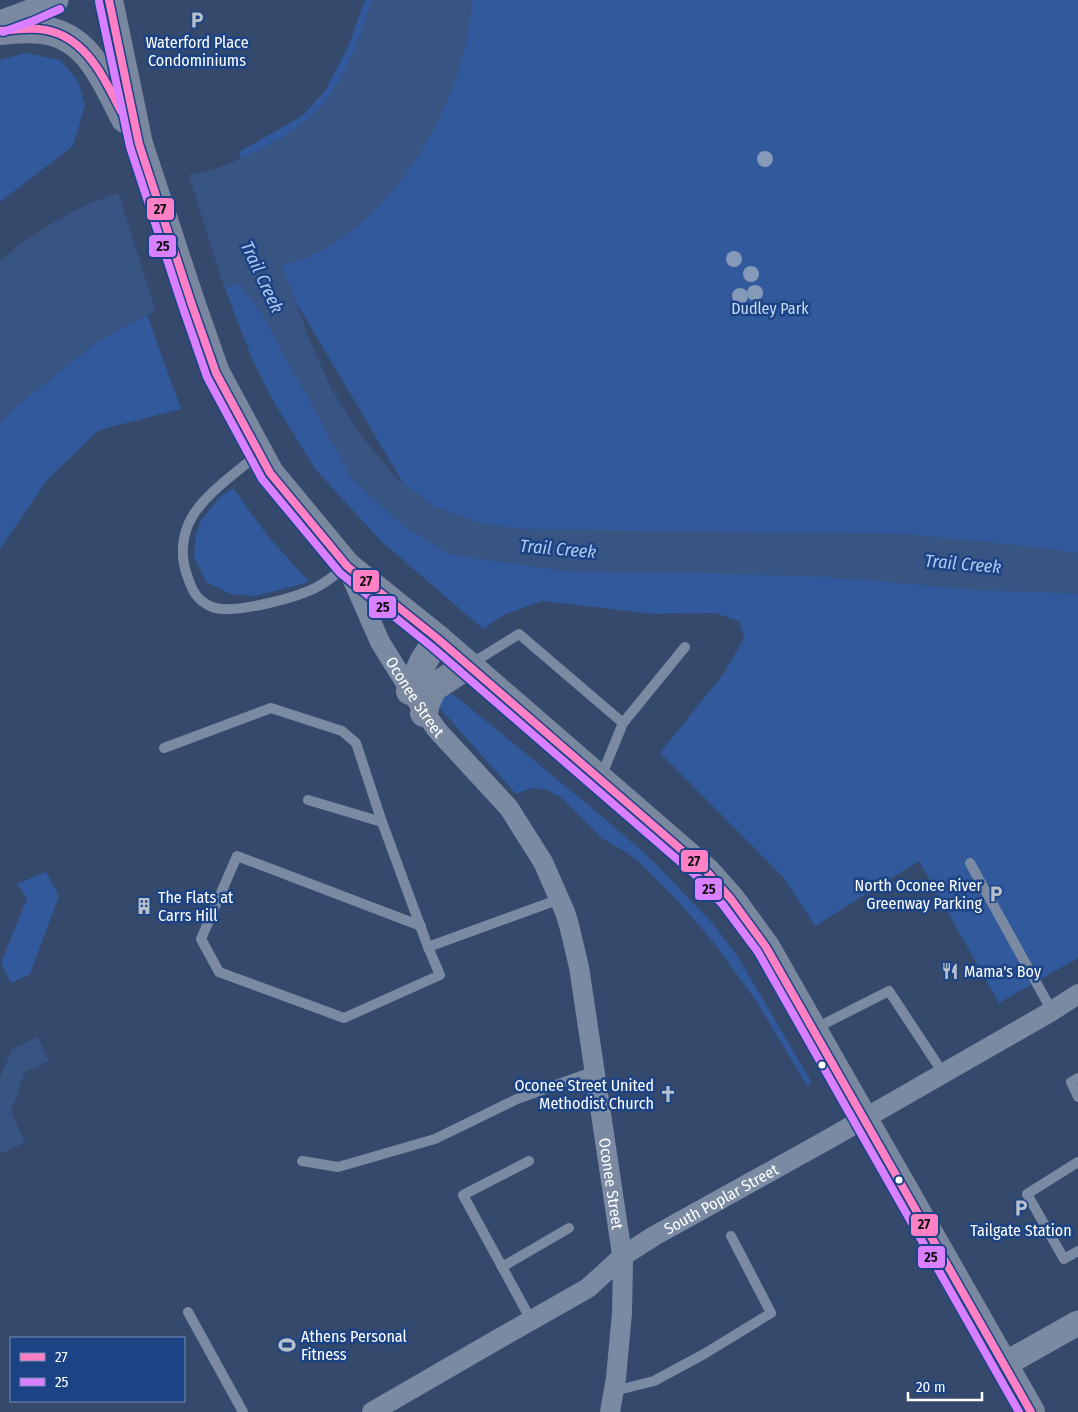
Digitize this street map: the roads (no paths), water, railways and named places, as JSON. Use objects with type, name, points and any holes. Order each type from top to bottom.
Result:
[{"type":"main road","name":"Oconee Street","points":[[109,0],[139,144],[216,373],[258,454],[270,473],[347,566]]},
{"type":"main road","points":[[0,31],[44,30],[61,34],[78,44],[92,59],[139,144]]},
{"type":"main road","points":[[347,566],[438,639],[707,872],[731,899],[766,947],[1031,1412]]},
{"type":"main road","points":[[438,639],[424,660],[417,702],[426,703],[433,688],[468,665]]},
{"type":"street","points":[[0,23],[56,0]]},
{"type":"street","name":"Oconee Street","points":[[347,566],[380,642],[417,702],[443,737],[509,808],[543,862],[569,924],[579,967],[623,1256],[622,1313],[616,1378],[610,1412]]},
{"type":"street","name":"South Poplar Street","points":[[372,1412],[588,1288],[623,1256],[654,1236],[1052,1011],[1078,994]]},
{"type":"street","points":[[1005,1364],[1078,1323]]},
{"type":"lane","points":[[258,454],[202,501],[191,518],[184,535],[183,565],[192,591],[212,607],[228,609],[251,606],[288,598],[316,588],[347,566]]},
{"type":"lane","points":[[468,665],[519,634],[622,723]]},
{"type":"lane","points":[[600,780],[622,723],[685,647]]},
{"type":"lane","points":[[164,748],[271,708],[342,732],[356,743],[382,822],[440,975],[344,1018],[219,972],[201,939],[237,856],[420,926]]},
{"type":"lane","points":[[308,800],[382,822]]},
{"type":"lane","points":[[970,863],[1052,1011]]},
{"type":"lane","points":[[428,947],[560,899]]},
{"type":"lane","points":[[813,1030],[889,991],[943,1073]]},
{"type":"lane","points":[[302,1161],[338,1167],[435,1139],[517,1099],[595,1071]]},
{"type":"lane","points":[[1078,1078],[1071,1082],[1078,1096]]},
{"type":"lane","points":[[529,1161],[463,1195],[531,1320]]},
{"type":"lane","points":[[1078,1162],[1027,1194],[1064,1259],[1078,1251]]},
{"type":"lane","points":[[502,1266],[569,1228]]},
{"type":"lane","points":[[614,1391],[654,1381],[704,1354],[771,1313],[731,1236]]},
{"type":"lane","points":[[188,1312],[243,1412]]},
{"type":"water","name":"Trail Creek","points":[[372,0],[472,0],[463,54],[454,83],[443,112],[428,140],[411,167],[372,214],[336,242],[316,254],[282,265],[309,338],[331,388],[360,434],[396,478],[434,506],[479,523],[523,529],[904,534],[1078,553],[1078,594],[975,590],[826,577],[571,572],[449,554],[402,525],[352,479],[263,315],[239,283],[147,315],[98,341],[15,407],[0,423],[0,260],[48,226],[88,204],[135,188],[179,176],[207,171],[240,159],[290,132],[322,105],[338,83],[355,48]]},
{"type":"water","points":[[38,1037],[49,1061],[25,1072],[11,1111],[25,1143],[0,1154],[0,1078],[12,1049]]},
{"type":"place","name":"Waterford Place Condominiums","points":[[197,20]]},
{"type":"place","name":"North Oconee River Greenway Parking","points":[[996,894]]},
{"type":"place","name":"The Flats at Carrs Hill","points":[[144,906]]},
{"type":"place","name":"Mama's Boy","points":[[950,971]]},
{"type":"place","name":"Oconee Street United Methodist Church","points":[[668,1094]]},
{"type":"place","name":"Tailgate Station","points":[[1021,1208]]},
{"type":"place","name":"Athens Personal Fitness","points":[[287,1345]]},
{"type":"park label","name":"Dudley Park","points":[[770,308]]}]
